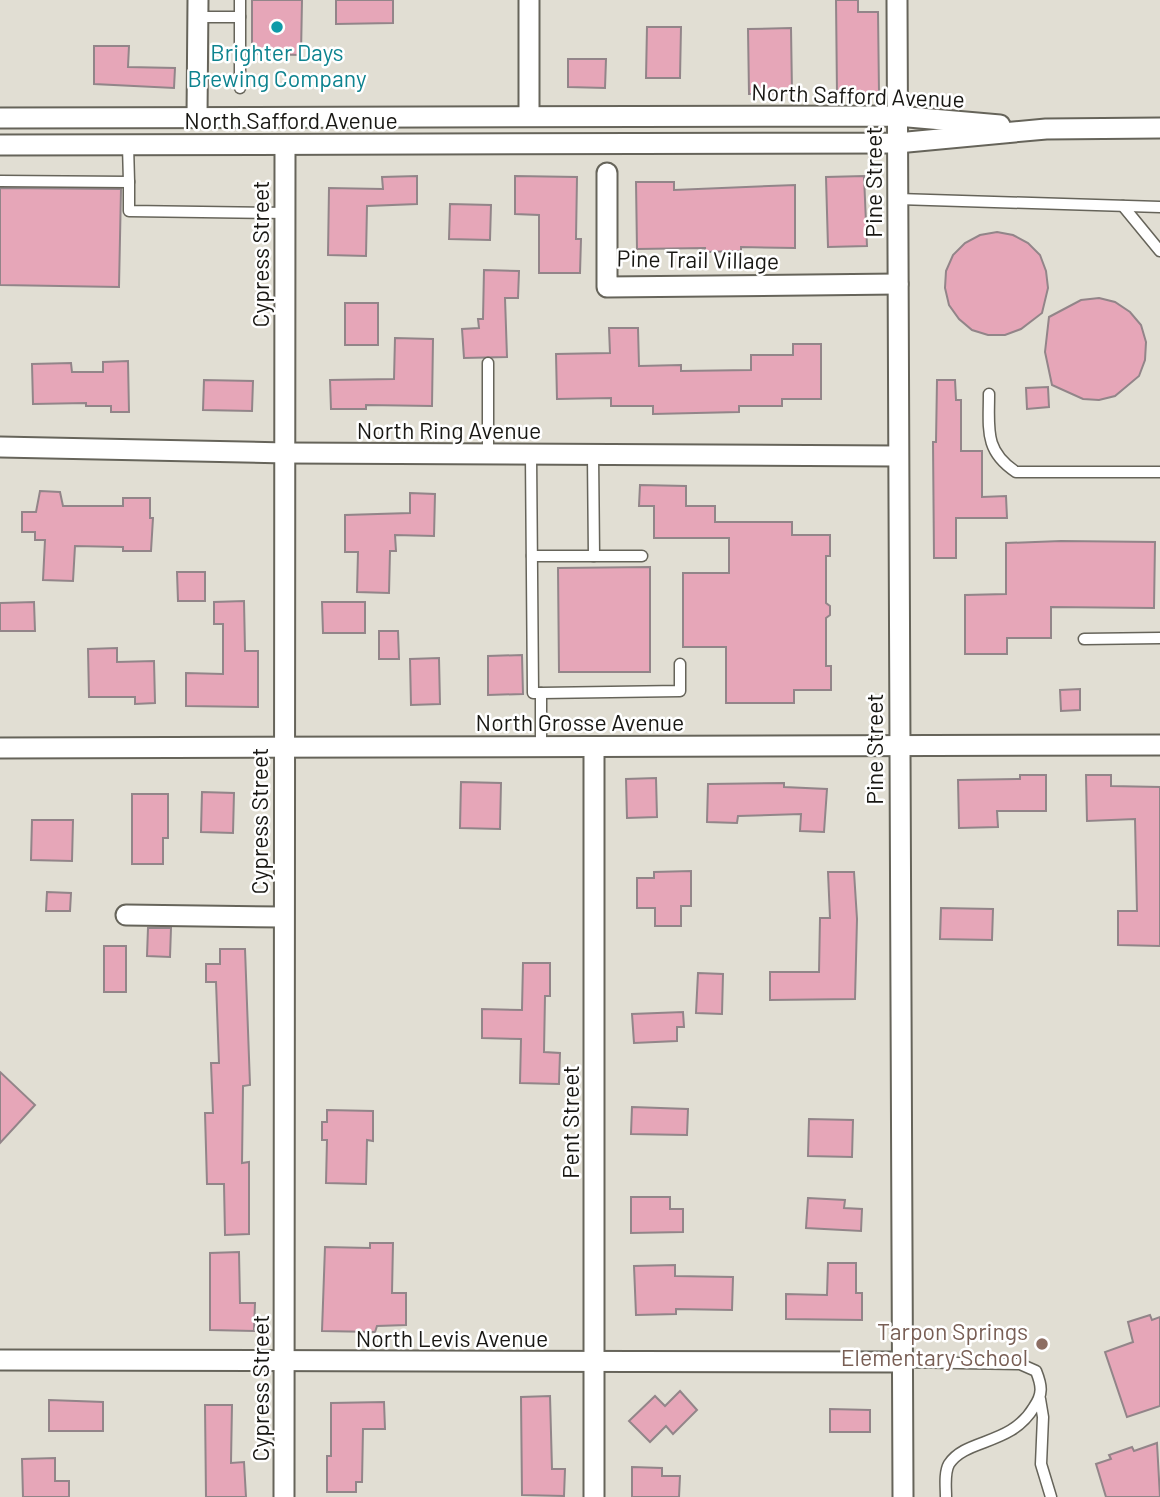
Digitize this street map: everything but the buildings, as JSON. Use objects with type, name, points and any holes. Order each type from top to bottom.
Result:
[{"type":"street","points":[[529,0],[529,116]]},
{"type":"street","name":"Pine Street","points":[[897,0],[903,1497]]},
{"type":"street","points":[[197,117],[198,9]]},
{"type":"street","name":"North Safford Avenue","points":[[0,118],[897,116],[1046,129]]},
{"type":"street","points":[[1046,129],[1160,128]]},
{"type":"street","name":"North Safford Avenue","points":[[0,145],[897,143],[1046,129]]},
{"type":"street","name":"Cypress Street","points":[[284,1497],[282,918],[286,453],[285,145]]},
{"type":"street","name":"Pine Trail Village","points":[[607,173],[607,287],[898,284]]},
{"type":"street","name":"North Ring Avenue","points":[[0,447],[286,453],[897,456]]},
{"type":"street","name":"North Grosse Avenue","points":[[0,748],[1160,744]]},
{"type":"street","name":"Pent Street","points":[[594,747],[594,1497]]},
{"type":"street","points":[[126,915],[282,918]]},
{"type":"street","name":"North Levis Avenue","points":[[0,1360],[284,1363],[903,1362]]},
{"type":"lane","points":[[240,0],[240,88]]},
{"type":"lane","points":[[198,9],[240,17]]},
{"type":"lane","points":[[128,145],[129,211],[285,213]]},
{"type":"lane","points":[[0,181],[129,183]]},
{"type":"lane","points":[[898,199],[1160,207]]},
{"type":"lane","points":[[1123,206],[1160,251]]},
{"type":"lane","points":[[488,363],[488,454]]},
{"type":"lane","points":[[989,394],[989,437],[998,461],[1016,472],[1160,472]]},
{"type":"lane","points":[[531,455],[533,693],[680,691],[680,664]]},
{"type":"lane","points":[[593,455],[594,556]]},
{"type":"lane","points":[[532,556],[642,556]]},
{"type":"lane","points":[[1084,639],[1160,638]]},
{"type":"lane","points":[[541,693],[541,747]]},
{"type":"lane","points":[[903,1362],[1020,1364],[1035,1371],[1041,1384],[1041,1464],[1051,1497]]},
{"type":"lane","points":[[946,1497],[946,1473],[951,1463],[962,1453],[1015,1430],[1026,1421],[1040,1399]]},
{"type":"place","name":"Brighter Days Brewing Company","points":[[277,27]]},
{"type":"place","name":"Tarpon Springs Elementary School","points":[[1042,1344]]}]
